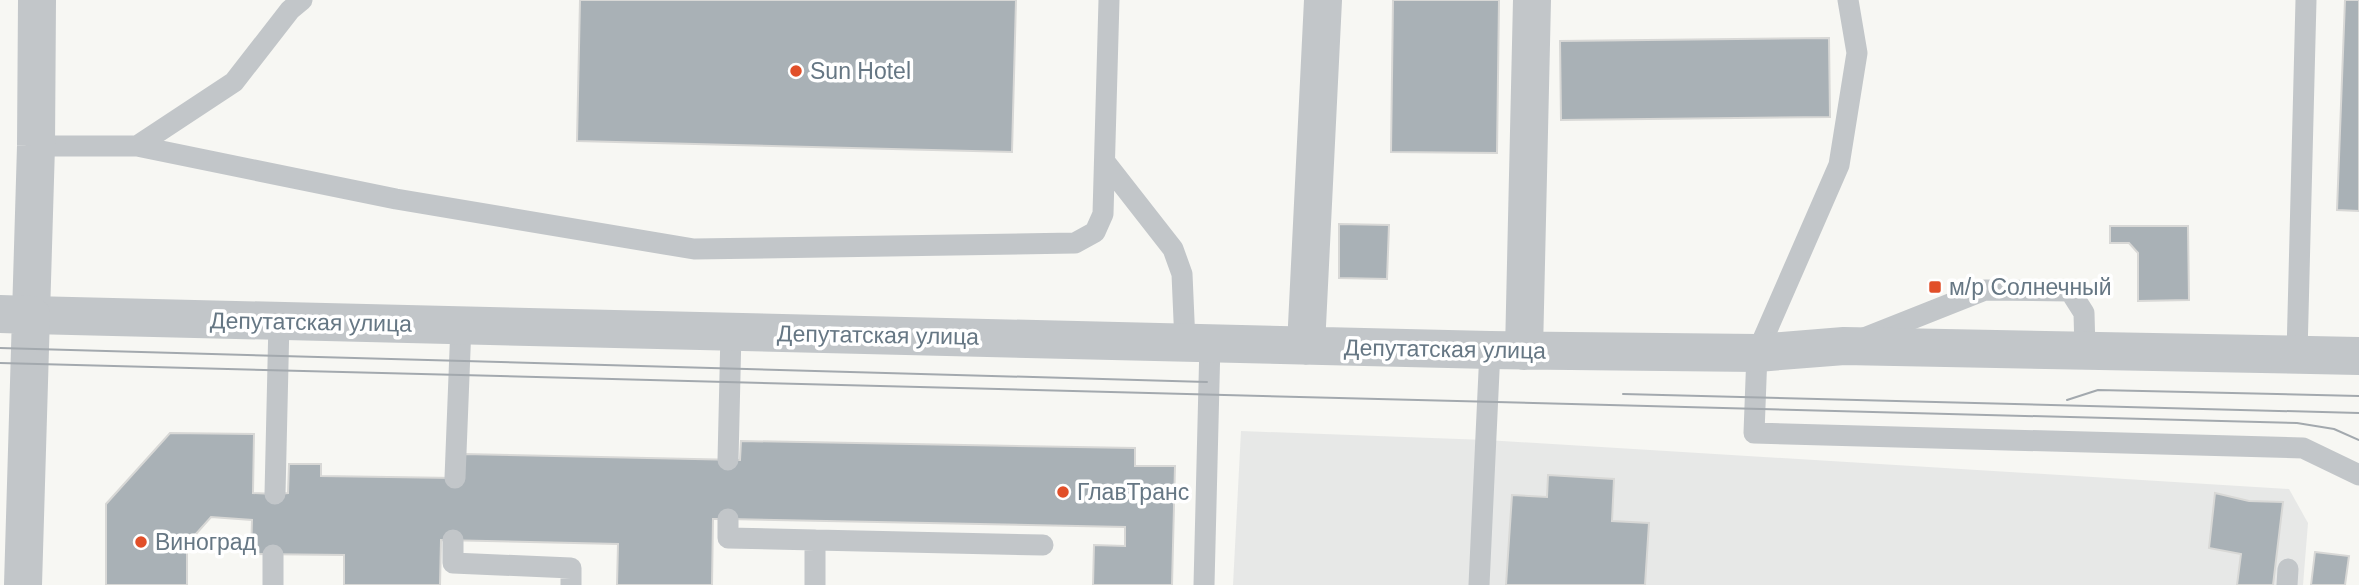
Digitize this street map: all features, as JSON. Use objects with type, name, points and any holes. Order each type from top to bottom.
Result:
[{"type":"street","points":[[23,585],[15,315],[36,146],[37,0]]},
{"type":"street","points":[[1306,345],[1323,0]]},
{"type":"street","points":[[1507,350],[1532,0]]},
{"type":"street","name":"Депутатская улица","points":[[15,315],[1507,350],[1756,353],[1844,346],[2359,356]]},
{"type":"lane","points":[[137,146],[234,82],[290,10],[302,0]]},
{"type":"lane","points":[[36,146],[137,146],[396,199],[694,249],[1074,243],[1095,232],[1103,214],[1109,0]]},
{"type":"lane","points":[[1848,0],[1857,53],[1839,165],[1756,353],[1754,433],[2303,448],[2359,475]]},
{"type":"lane","points":[[2297,354],[2306,0]]},
{"type":"lane","points":[[1105,162],[1173,248],[1182,274],[1198,343],[1204,585]]},
{"type":"lane","points":[[1844,346],[1985,290],[2070,291],[2084,313],[2085,351]]},
{"type":"lane","points":[[275,494],[279,321]]},
{"type":"lane","points":[[455,478],[461,325]]},
{"type":"lane","points":[[728,460],[731,332]]},
{"type":"lane","points":[[1479,585],[1507,350]]},
{"type":"lane","points":[[728,519],[728,538],[1043,545]]},
{"type":"lane","points":[[453,540],[453,563],[572,568],[571,585]]},
{"type":"lane","points":[[815,540],[815,585]]},
{"type":"lane","points":[[272,585],[274,555]]},
{"type":"shaded area","points":[[1241,431],[1486,440],[2289,489],[2308,523],[2303,585],[1233,585]]},
{"type":"building","name":"Sun Hotel","points":[[580,0],[1016,0],[1012,152],[577,141]]},
{"type":"building","points":[[1393,0],[1499,0],[1497,153],[1391,152]]},
{"type":"building","points":[[2345,0],[2359,0],[2359,211],[2337,210]]},
{"type":"building","points":[[1829,38],[1830,117],[1561,120],[1560,41]]},
{"type":"building","points":[[1339,224],[1389,225],[1387,279],[1339,278]]},
{"type":"building","points":[[2110,226],[2188,226],[2189,300],[2138,301],[2138,253],[2129,243],[2110,243]]},
{"type":"building","points":[[170,433],[254,434],[253,493],[275,494],[288,493],[289,464],[321,464],[321,476],[455,478],[464,454],[740,460],[741,441],[1135,448],[1135,466],[1175,466],[1172,585],[1093,585],[1094,545],[1125,546],[1125,527],[713,519],[712,585],[617,585],[618,544],[441,540],[440,585],[344,585],[344,555],[251,554],[252,520],[211,517],[187,544],[187,585],[106,585],[106,504]]},
{"type":"building","points":[[1548,475],[1614,479],[1612,521],[1649,523],[1645,585],[1506,585],[1512,495],[1547,497]]},
{"type":"building","points":[[2215,493],[2249,501],[2283,502],[2273,585],[2237,585],[2241,554],[2209,548]]},
{"type":"building","points":[[2315,552],[2349,556],[2345,585],[2311,585]]},
{"type":"tram line","points":[[0,348],[1207,382]]},
{"type":"tram line","points":[[0,363],[2297,423],[2334,429],[2359,440]]},
{"type":"tram line","points":[[2067,400],[2098,390],[2359,396]]},
{"type":"tram line","points":[[1623,394],[2359,413]]},
{"type":"place","name":"Sun Hotel","points":[[796,71]]},
{"type":"place","name":"м/р Солнечный","points":[[1935,287]]},
{"type":"place","name":"ГлавТранс","points":[[1063,492]]},
{"type":"place","name":"Виноград","points":[[141,542]]}]
